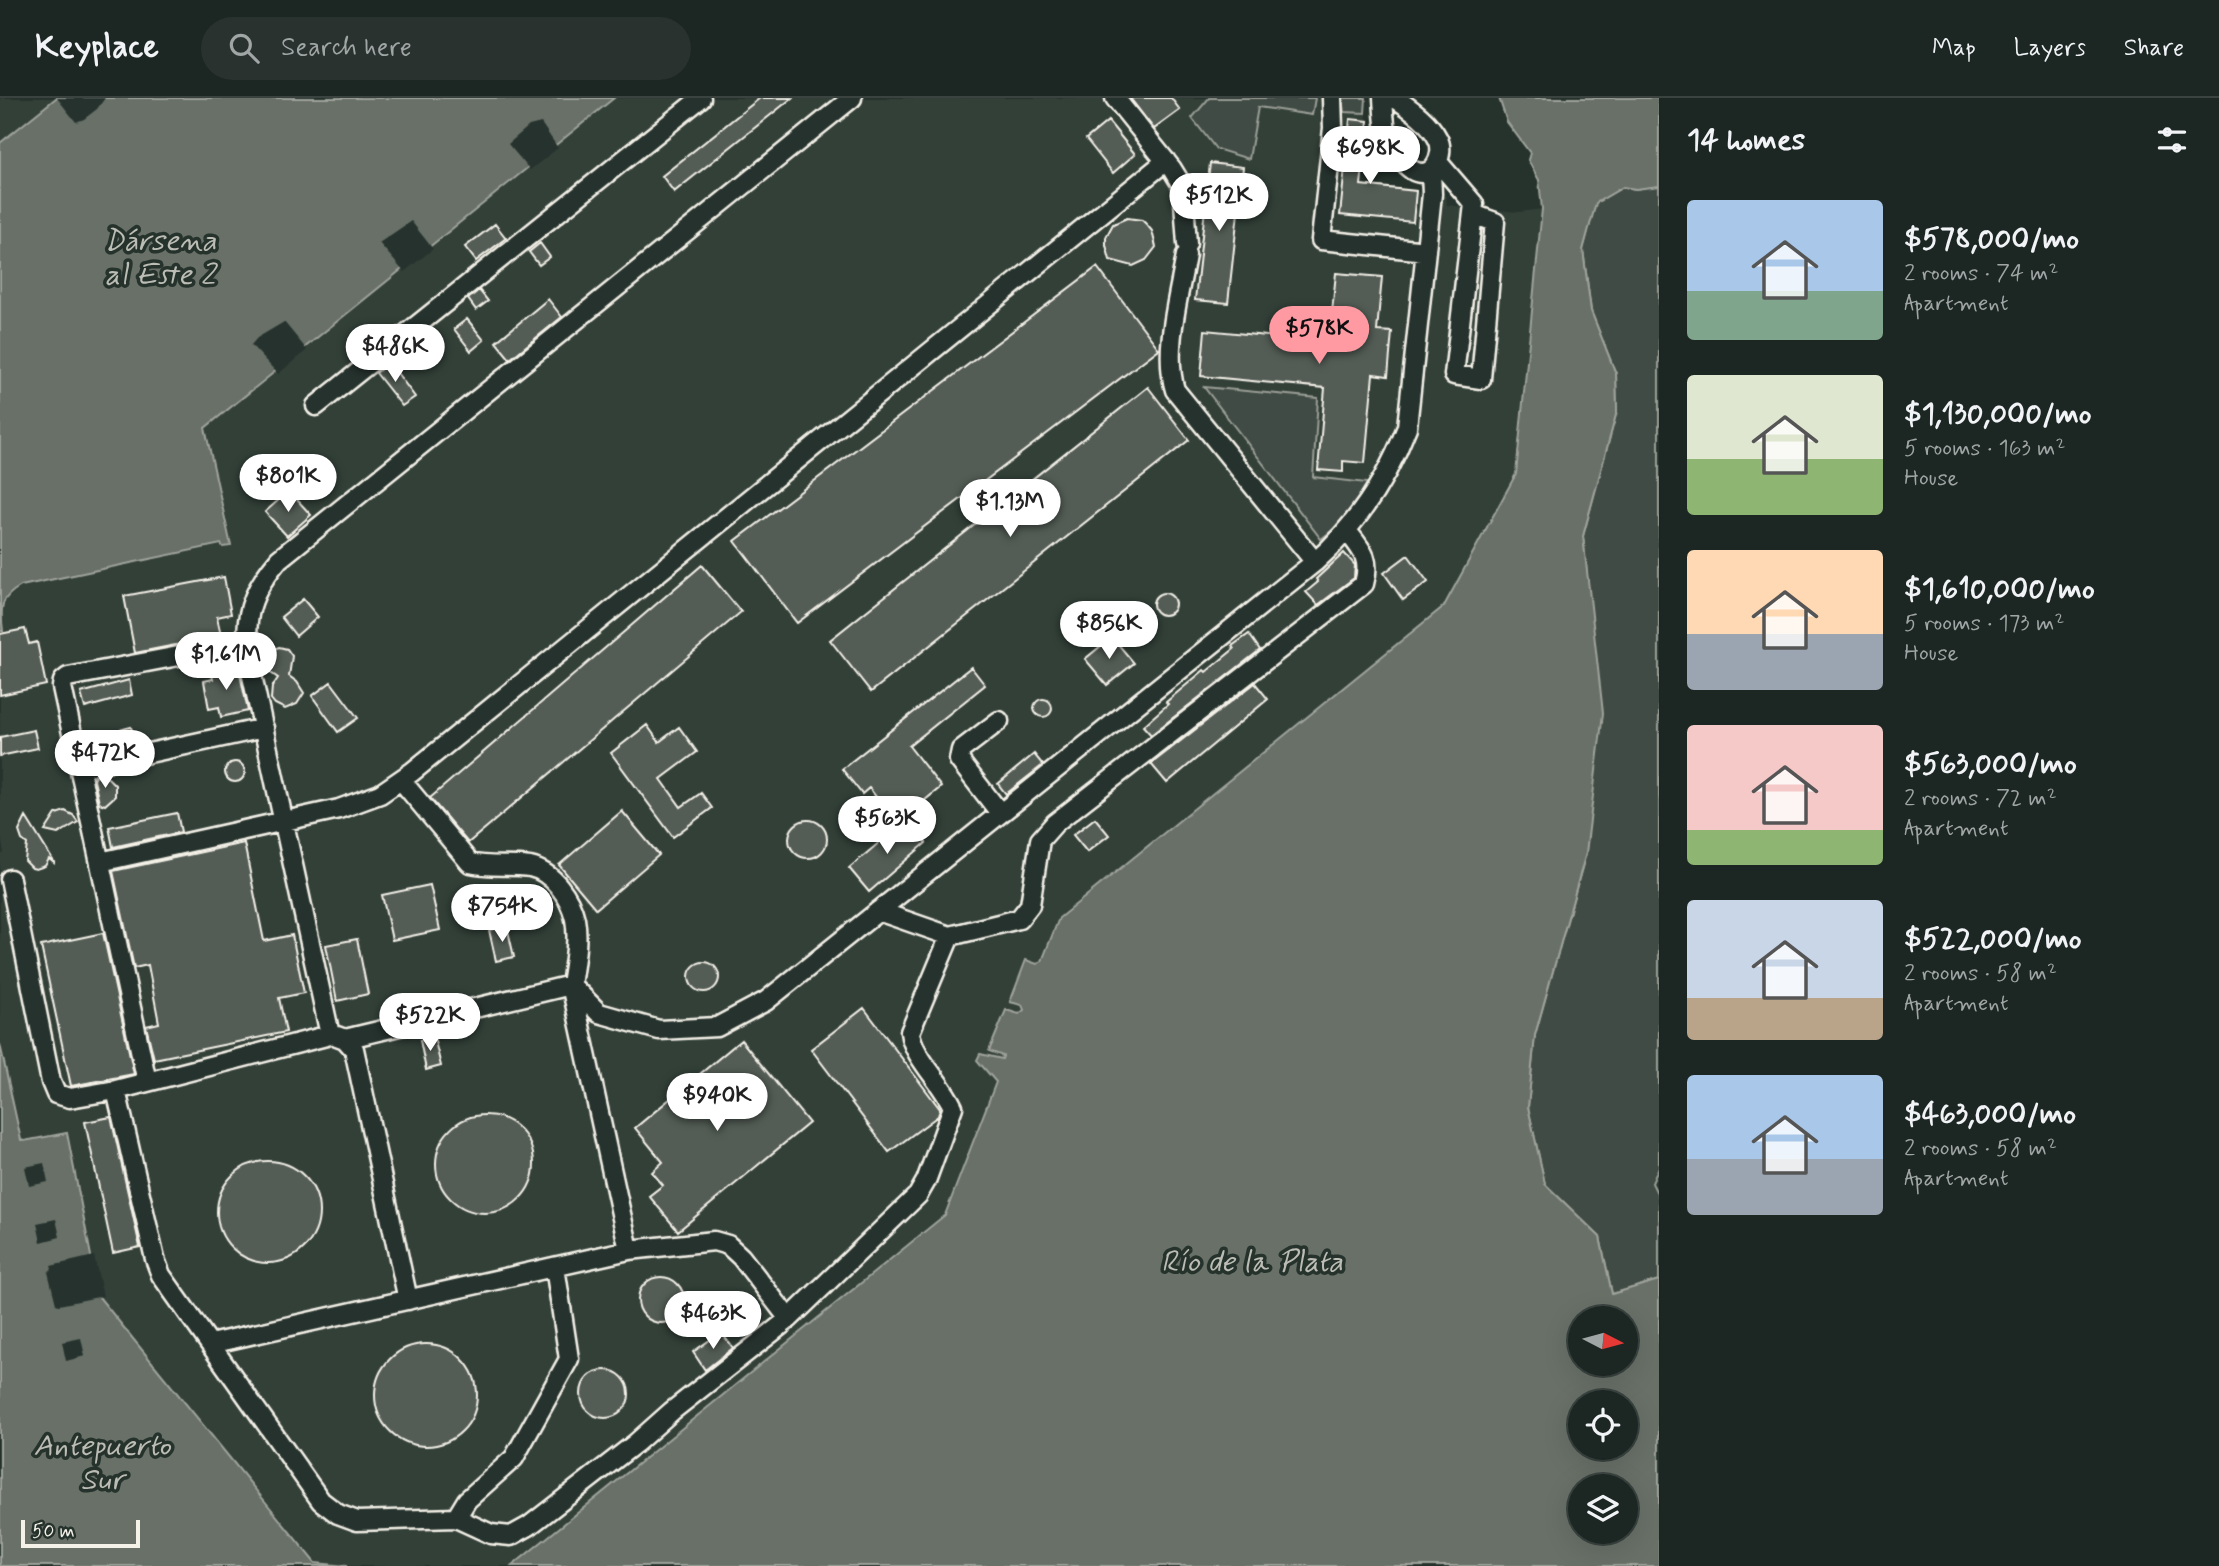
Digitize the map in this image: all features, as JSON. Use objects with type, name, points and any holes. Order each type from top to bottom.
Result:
[{"type":"street","points":[[316,406],[701,98]]},
{"type":"street","points":[[408,1300],[354,1049],[337,1037],[284,821],[247,643],[247,615],[260,584],[279,559],[852,98]]},
{"type":"street","points":[[1115,98],[1166,161],[1182,187],[1186,249],[1170,353],[1170,372],[1175,390],[1315,562]]},
{"type":"street","points":[[1332,98],[1334,128],[1321,240],[1426,251]]},
{"type":"street","points":[[1382,98],[1390,141],[1410,169],[1421,173],[1434,166]]},
{"type":"street","points":[[571,985],[599,1013],[659,1030],[717,1027],[766,1001],[1315,562],[1347,531],[1360,517],[1399,449],[1407,427],[1434,166],[1440,149],[1437,138],[1419,116],[1395,98]]},
{"type":"street","points":[[100,862],[339,808],[380,794],[401,780],[1166,161]]},
{"type":"street","points":[[1434,166],[1474,204],[1454,375],[1481,379],[1495,222],[1473,214]]},
{"type":"street","points":[[878,911],[950,936],[1019,919],[1030,905],[1041,840],[1055,823],[1364,584],[1368,568],[1363,551],[1347,531]]},
{"type":"street","points":[[147,1082],[62,687],[68,677],[247,643]]},
{"type":"street","points":[[999,721],[961,750],[959,760],[1000,813]]},
{"type":"street","points":[[80,768],[264,728]]},
{"type":"street","points":[[401,780],[470,863],[531,867],[548,874],[561,889],[575,918],[576,949],[571,985],[629,1250]]},
{"type":"street","points":[[10,879],[51,1082],[56,1094],[70,1098],[116,1090],[571,985]]},
{"type":"street","points":[[116,1090],[161,1275],[321,1501],[338,1514],[357,1521],[456,1518],[491,1534],[511,1535],[529,1525],[636,1443],[672,1410],[789,1319],[918,1195],[926,1181],[953,1107],[944,1088],[912,1046],[910,1032],[950,936]]},
{"type":"street","points":[[210,1344],[629,1250],[714,1241],[728,1245],[741,1257],[789,1319]]},
{"type":"street","points":[[456,1518],[467,1500],[514,1458],[569,1359],[555,1267]]},
{"type":"shaded area","points":[[0,98],[56,98],[0,143]]},
{"type":"shaded area","points":[[614,98],[1362,98],[1368,121],[1362,185],[1446,196],[1447,205],[1518,212],[1543,209],[1516,474],[1444,606],[1059,918],[1042,961],[1010,1001],[1022,1006],[1024,1010],[989,1050],[1004,1056],[1002,1059],[987,1054],[996,1082],[945,1215],[512,1566],[347,1566],[315,1563],[99,1297],[67,1134],[21,1140],[0,1044],[0,855],[4,853],[0,832],[0,632],[3,630],[0,604],[7,593],[21,586],[222,544],[205,428]]},
{"type":"shaded area","points":[[1209,98],[1315,98],[1312,115],[1258,107],[1249,159],[1216,149],[1192,118]]},
{"type":"shaded area","points":[[1342,98],[1366,98],[1365,113],[1344,112]]},
{"type":"shaded area","points":[[1659,186],[1659,1167],[1652,1183],[1659,1197],[1659,1280],[1612,1294],[1600,1237],[1545,1184],[1528,1107],[1535,1035],[1586,853],[1591,614],[1583,536],[1617,411],[1616,374],[1591,311],[1583,250],[1595,203],[1623,187],[1636,189]]},
{"type":"shaded area","points":[[1204,387],[1318,398],[1313,477],[1367,483],[1348,518],[1321,539]]},
{"type":"water","name":"Dársena al Este 2","points":[[56,98],[614,98],[205,428],[231,546],[223,547],[221,544],[21,586],[5,599],[3,631],[0,631],[0,143]]},
{"type":"water","name":"Río de la Plata","points":[[1499,98],[1659,98],[1659,186],[1636,189],[1623,187],[1596,203],[1583,250],[1591,311],[1616,374],[1617,411],[1583,536],[1603,713],[1586,853],[1535,1035],[1528,1107],[1545,1184],[1600,1237],[1612,1294],[1659,1280],[1659,1566],[512,1566],[945,1215],[996,1082],[977,1060],[980,1054],[1002,1059],[1003,1056],[989,1051],[1006,1010],[1019,1014],[1024,1010],[1022,1005],[1010,1002],[1026,960],[1037,964],[1042,961],[1059,918],[1444,606],[1516,474],[1542,209],[1539,180],[1528,160],[1530,153],[1507,122]]},
{"type":"water","name":"Antepuerto Sur","points":[[0,1044],[21,1140],[67,1133],[99,1297],[315,1563],[347,1566],[0,1566]]},
{"type":"pier","points":[[57,98],[105,98],[97,109],[76,122]]},
{"type":"pier","points":[[541,123],[558,148],[530,170],[508,144],[529,126]]},
{"type":"pier","points":[[411,221],[433,249],[404,272],[379,243]]},
{"type":"pier","points":[[284,322],[307,350],[278,374],[251,345],[257,338]]},
{"type":"pier","points":[[44,1163],[48,1182],[29,1186],[25,1167]]},
{"type":"pier","points":[[56,1219],[60,1237],[41,1242],[37,1223]]},
{"type":"pier","points":[[94,1256],[103,1296],[56,1304],[48,1272],[52,1269],[51,1266]]},
{"type":"pier","points":[[81,1338],[85,1356],[66,1361],[62,1342]]},
{"type":"building","points":[[760,98],[792,98],[674,192],[662,176]]},
{"type":"building","points":[[1130,98],[1171,98],[1180,110],[1154,129]]},
{"type":"building","points":[[1350,119],[1368,121],[1361,185],[1416,191],[1413,222],[1340,215]]},
{"type":"building","points":[[1108,121],[1135,154],[1113,173],[1086,139]]},
{"type":"building","points":[[1210,163],[1243,167],[1228,303],[1195,300]]},
{"type":"building","points":[[1127,218],[1142,220],[1147,225],[1152,231],[1156,247],[1146,260],[1133,266],[1110,260],[1106,245],[1106,237],[1113,224]]},
{"type":"building","points":[[495,224],[506,238],[476,261],[465,247]]},
{"type":"building","points":[[540,243],[550,257],[539,265],[529,252]]},
{"type":"building","points":[[1097,267],[1159,349],[797,623],[735,541]]},
{"type":"building","points":[[1336,273],[1382,277],[1377,331],[1392,332],[1388,376],[1373,374],[1365,463],[1343,461],[1343,472],[1318,470],[1325,388],[1201,376],[1205,330],[1329,342]]},
{"type":"building","points":[[479,290],[488,301],[476,310],[468,299]]},
{"type":"building","points":[[548,299],[562,317],[510,359],[496,342]]},
{"type":"building","points":[[467,319],[484,340],[471,351],[454,329]]},
{"type":"building","points":[[389,362],[415,397],[402,406],[376,373]]},
{"type":"building","points":[[1148,387],[1189,440],[871,692],[830,640]]},
{"type":"building","points":[[289,491],[311,515],[287,536],[265,512]]},
{"type":"building","points":[[1344,553],[1355,565],[1354,578],[1318,605],[1306,592]]},
{"type":"building","points":[[1408,555],[1428,582],[1403,600],[1384,573]]},
{"type":"building","points":[[702,565],[741,612],[468,843],[430,798]]},
{"type":"building","points":[[224,577],[231,614],[217,617],[221,636],[135,653],[124,596]]},
{"type":"building","points":[[1164,593],[1172,596],[1175,604],[1172,612],[1164,615],[1156,612],[1153,604],[1156,596]]},
{"type":"building","points":[[303,599],[318,617],[296,636],[281,617]]},
{"type":"building","points":[[25,629],[29,644],[37,642],[46,685],[0,695],[0,634]]},
{"type":"building","points":[[1249,634],[1260,650],[1151,735],[1143,726],[1168,704],[1166,702],[1204,670],[1206,672],[1234,649],[1232,646]]},
{"type":"building","points":[[1112,637],[1134,663],[1107,685],[1085,659]]},
{"type":"building","points":[[279,647],[287,649],[292,656],[289,676],[304,693],[297,704],[285,709],[271,699],[272,687],[278,678],[268,671],[264,661],[268,651]]},
{"type":"building","points":[[238,665],[248,711],[221,717],[219,707],[209,709],[204,681],[213,679],[211,671]]},
{"type":"building","points":[[971,667],[985,685],[909,746],[941,787],[897,823],[869,788],[862,794],[842,769]]},
{"type":"building","points":[[129,680],[132,695],[85,708],[81,693]]},
{"type":"building","points":[[331,682],[358,718],[338,732],[312,696]]},
{"type":"building","points":[[1255,683],[1268,699],[1167,783],[1151,764]]},
{"type":"building","points":[[1043,699],[1049,702],[1052,708],[1049,714],[1043,717],[1037,714],[1034,708],[1037,702]]},
{"type":"building","points":[[647,725],[659,742],[679,727],[697,752],[661,779],[681,807],[701,793],[712,808],[673,837],[611,753]]},
{"type":"building","points":[[131,727],[136,744],[88,755],[85,739]]},
{"type":"building","points":[[34,730],[38,748],[0,756],[0,737]]},
{"type":"building","points":[[1034,754],[1043,765],[1006,794],[998,784]]},
{"type":"building","points":[[231,762],[239,762],[245,772],[239,782],[231,782],[225,776],[225,768]]},
{"type":"building","points":[[96,776],[108,778],[115,785],[115,796],[105,805],[99,803],[94,780]]},
{"type":"building","points":[[65,811],[73,815],[78,822],[58,834],[45,831],[56,814]]},
{"type":"building","points":[[622,811],[659,855],[596,909],[559,865]]},
{"type":"building","points":[[177,813],[181,832],[113,847],[109,827]]},
{"type":"building","points":[[26,817],[54,863],[49,859],[45,866],[36,869],[25,861],[27,844],[22,840],[19,831]]},
{"type":"building","points":[[1095,818],[1109,835],[1087,852],[1073,835]]},
{"type":"building","points":[[808,820],[821,826],[827,839],[821,852],[808,858],[795,852],[789,839],[795,826]]},
{"type":"building","points":[[906,820],[926,843],[869,892],[849,868]]},
{"type":"building","points":[[244,843],[264,941],[292,935],[304,993],[279,998],[286,1032],[154,1059],[146,1026],[159,1023],[148,965],[134,968],[113,871]]},
{"type":"building","points":[[430,885],[440,930],[392,940],[382,895]]},
{"type":"building","points":[[507,926],[514,957],[496,961],[489,930]]},
{"type":"building","points":[[103,933],[134,1074],[71,1086],[41,946]]},
{"type":"building","points":[[357,939],[368,994],[337,1001],[326,945]]},
{"type":"building","points":[[704,962],[715,966],[719,977],[715,988],[704,992],[693,988],[689,977],[693,966]]},
{"type":"building","points":[[864,1008],[940,1109],[938,1116],[889,1152],[811,1049]]},
{"type":"building","points":[[434,1037],[441,1066],[426,1070],[420,1040]]},
{"type":"building","points":[[741,1040],[809,1123],[678,1231],[649,1196],[663,1185],[652,1172],[663,1162],[635,1128]]},
{"type":"building","points":[[485,1115],[504,1119],[520,1129],[530,1145],[534,1164],[530,1183],[520,1199],[504,1209],[485,1213],[466,1209],[450,1199],[440,1183],[436,1164],[440,1145],[450,1129],[466,1119]]},
{"type":"building","points":[[111,1117],[140,1247],[113,1253],[85,1122]]},
{"type":"building","points":[[268,1161],[297,1169],[311,1183],[319,1212],[311,1241],[297,1255],[268,1263],[239,1255],[225,1241],[217,1212],[225,1183],[239,1169]]},
{"type":"building","points":[[661,1277],[677,1284],[684,1300],[677,1316],[661,1323],[645,1316],[638,1300],[645,1284]]},
{"type":"building","points":[[721,1332],[733,1348],[705,1370],[693,1352]]},
{"type":"building","points":[[426,1344],[445,1348],[462,1359],[473,1376],[477,1395],[473,1414],[462,1431],[445,1442],[426,1446],[407,1442],[390,1431],[379,1414],[375,1395],[379,1376],[390,1359],[407,1348]]},
{"type":"building","points":[[605,1370],[622,1377],[629,1394],[622,1411],[605,1418],[588,1411],[581,1394],[588,1377]]}]
